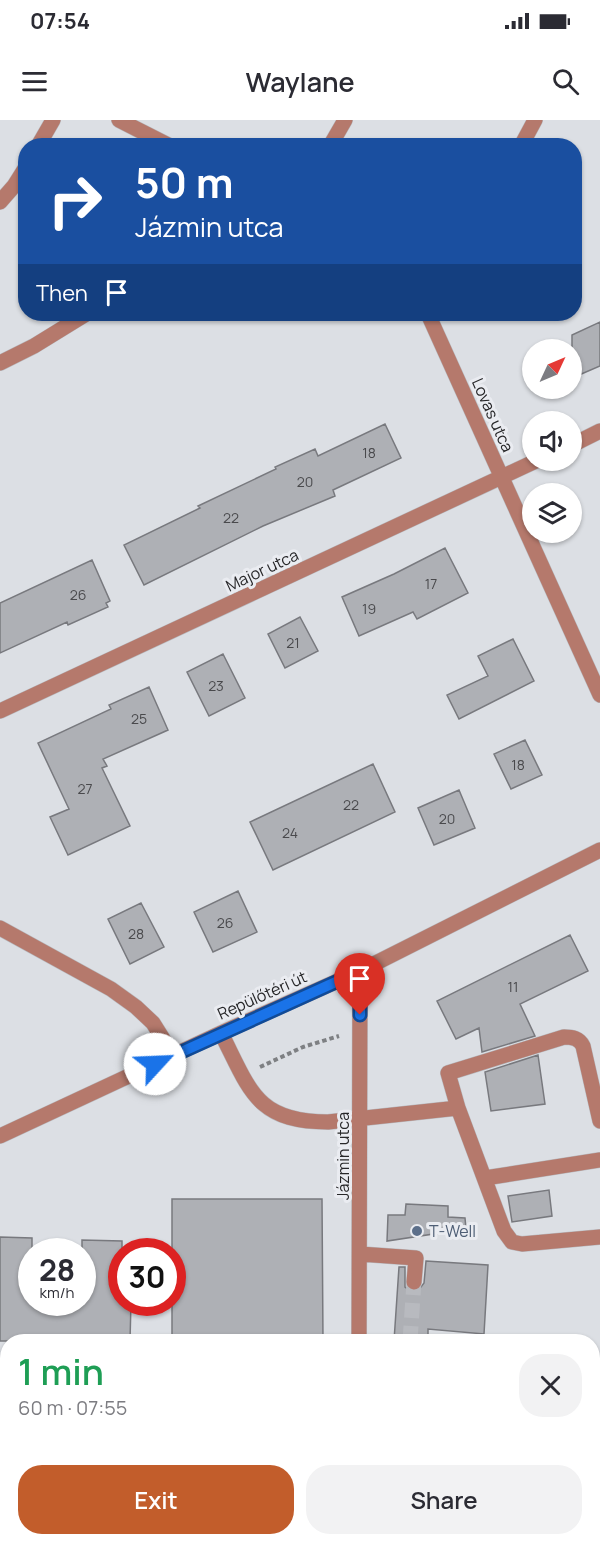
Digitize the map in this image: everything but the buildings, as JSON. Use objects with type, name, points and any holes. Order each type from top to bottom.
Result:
[{"type":"street","points":[[43,138],[53,120]]},
{"type":"street","points":[[119,120],[155,138]]},
{"type":"street","points":[[335,138],[345,120]]},
{"type":"street","points":[[525,138],[535,120]]},
{"type":"street","points":[[0,202],[18,180]]},
{"type":"street","points":[[0,363],[34,346],[75,321]]},
{"type":"street","name":"Lovas utca","points":[[431,321],[600,695]]},
{"type":"street","points":[[582,440],[600,431]]},
{"type":"street","name":"Major utca","points":[[0,711],[522,468]]},
{"type":"street","name":"Repülőtéri út","points":[[0,1136],[360,971],[600,850]]},
{"type":"street","points":[[0,927],[111,990],[136,1007],[153,1023],[173,1055]]},
{"type":"street","name":"Jázmin utca","points":[[359,1334],[360,971]]},
{"type":"street","points":[[221,1033],[256,1097],[272,1111],[287,1118],[308,1122],[328,1122],[458,1108]]},
{"type":"street","points":[[600,1121],[584,1046],[581,1041],[571,1036],[564,1036],[448,1073],[458,1108],[504,1232],[512,1242],[522,1244],[600,1237]]},
{"type":"street","points":[[485,1178],[600,1160]]},
{"type":"street","points":[[360,1254],[416,1258],[414,1282]]},
{"type":"path","points":[[243,1076],[303,1047],[361,1030]]},
{"type":"tunnel","points":[[410,1334],[414,1282]]},
{"type":"place","name":"T-Well","points":[[417,1231]]},
{"type":"route","points":[[155,1064],[360,971],[360,1015]]}]
